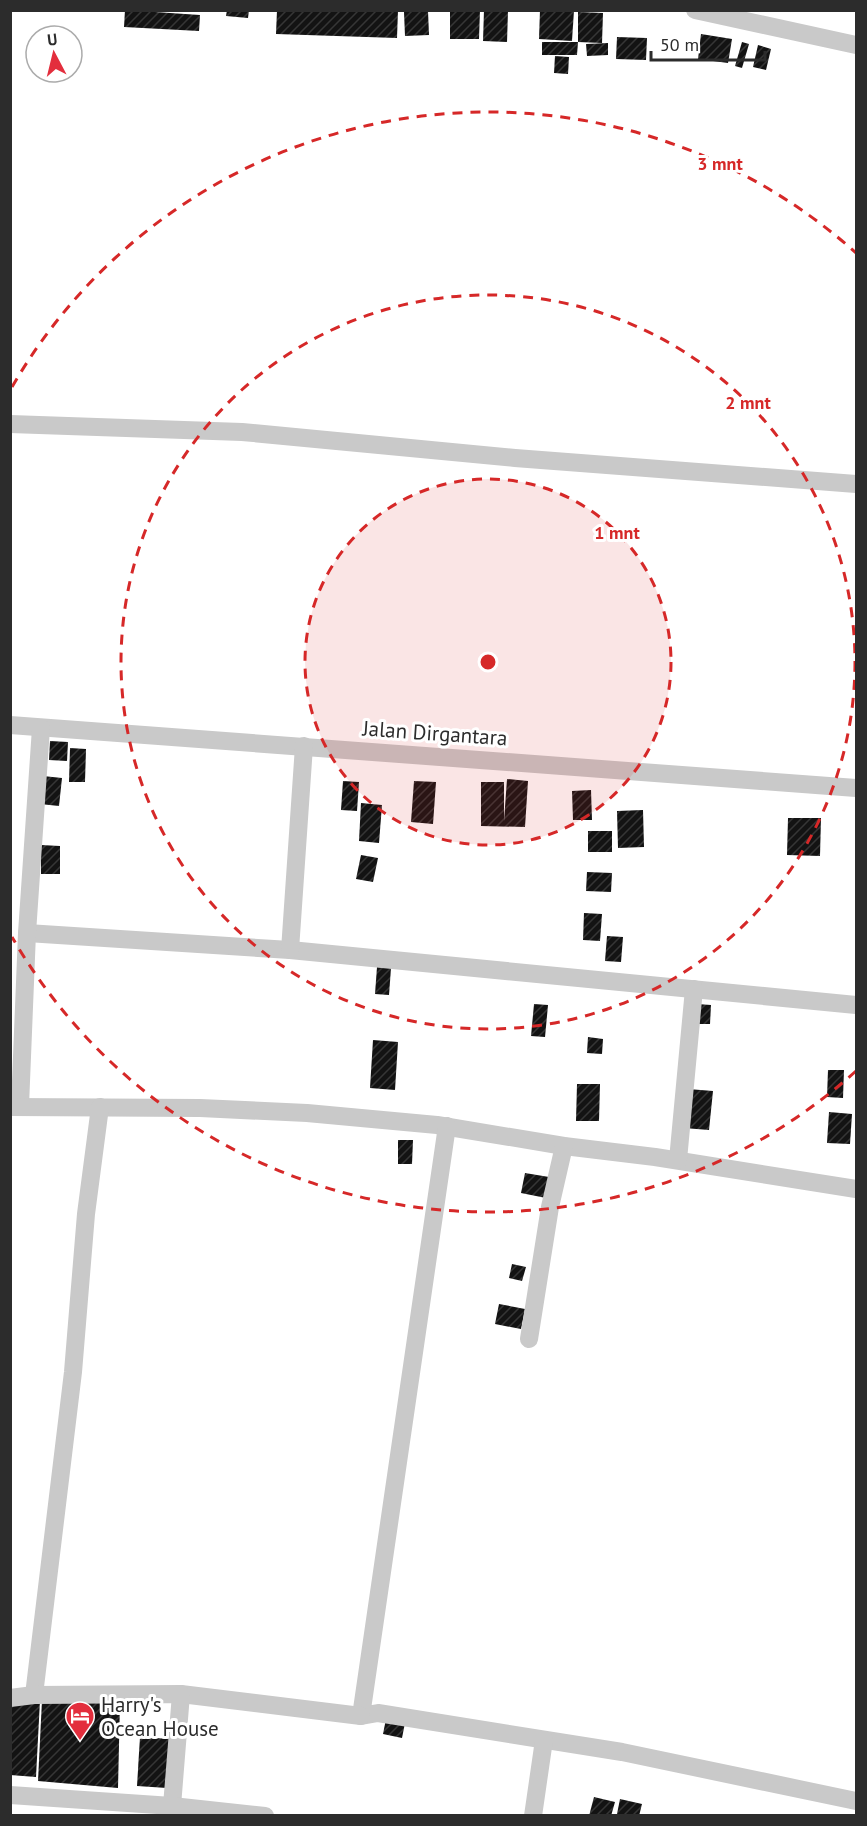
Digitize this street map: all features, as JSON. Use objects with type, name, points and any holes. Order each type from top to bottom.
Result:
[{"type":"street","points":[[695,10],[856,45]]},
{"type":"street","points":[[10,424],[242,432],[515,458],[856,484]]},
{"type":"street","name":"Jalan Dirgantara","points":[[10,725],[856,788]]},
{"type":"street","points":[[41,728],[15,1107],[200,1108],[307,1113],[447,1126],[564,1146],[678,1160],[856,1189]]},
{"type":"street","points":[[290,950],[304,746]]},
{"type":"street","points":[[27,933],[290,950],[856,1005]]},
{"type":"street","points":[[678,1160],[694,988]]},
{"type":"street","points":[[34,1695],[73,1372],[86,1214],[100,1107]]},
{"type":"street","points":[[361,1716],[447,1126]]},
{"type":"street","points":[[529,1339],[550,1207],[564,1146]]},
{"type":"street","points":[[172,1806],[181,1694]]},
{"type":"street","points":[[10,1698],[34,1695],[181,1694],[361,1716],[378,1713],[622,1752],[856,1801]]},
{"type":"street","points":[[533,1815],[544,1740]]},
{"type":"street","points":[[10,1795],[266,1815]]},
{"type":"building","points":[[125,10],[200,15],[199,31],[124,27]]},
{"type":"building","points":[[227,10],[249,10],[248,18],[226,16]]},
{"type":"building","points":[[277,10],[398,10],[397,38],[276,34]]},
{"type":"building","points":[[450,10],[480,10],[479,39],[450,39]]},
{"type":"building","points":[[484,10],[508,10],[507,42],[483,41]]},
{"type":"building","points":[[540,10],[574,10],[572,41],[539,39]]},
{"type":"building","points":[[428,11],[429,35],[405,36],[404,12]]},
{"type":"building","points":[[578,12],[603,13],[602,43],[578,42]]},
{"type":"building","points":[[701,34],[732,39],[728,63],[698,59]]},
{"type":"building","points":[[617,37],[647,38],[646,60],[616,59]]},
{"type":"building","points":[[542,42],[578,42],[577,55],[542,55]]},
{"type":"building","points":[[742,42],[749,44],[742,68],[735,66]]},
{"type":"building","points":[[608,43],[608,55],[587,56],[586,44]]},
{"type":"building","points":[[758,45],[771,49],[766,70],[753,67]]},
{"type":"building","points":[[555,56],[569,57],[568,74],[554,73]]},
{"type":"building","points":[[50,741],[68,742],[67,761],[49,760]]},
{"type":"building","points":[[70,748],[86,749],[85,782],[69,782]]},
{"type":"building","points":[[43,776],[62,778],[59,806],[40,804]]},
{"type":"building","points":[[507,779],[528,781],[525,827],[481,826],[481,782],[504,782],[504,821]]},
{"type":"building","points":[[343,781],[359,782],[357,811],[341,810]]},
{"type":"building","points":[[414,781],[436,782],[433,824],[411,822]]},
{"type":"building","points":[[591,790],[592,820],[573,820],[572,791]]},
{"type":"building","points":[[361,803],[382,805],[379,843],[359,841]]},
{"type":"building","points":[[643,810],[644,847],[618,848],[617,811]]},
{"type":"building","points":[[788,818],[821,818],[820,856],[787,855]]},
{"type":"building","points":[[588,831],[612,831],[612,852],[588,852]]},
{"type":"building","points":[[41,845],[60,846],[60,874],[41,874]]},
{"type":"building","points":[[361,855],[378,858],[373,882],[356,879]]},
{"type":"building","points":[[587,872],[612,873],[611,892],[586,891]]},
{"type":"building","points":[[584,913],[602,914],[600,941],[583,940]]},
{"type":"building","points":[[607,936],[623,937],[621,962],[605,961]]},
{"type":"building","points":[[377,967],[391,968],[389,995],[375,994]]},
{"type":"building","points":[[534,1004],[548,1005],[545,1037],[531,1036]]},
{"type":"building","points":[[697,1004],[711,1005],[710,1024],[696,1024]]},
{"type":"building","points":[[588,1037],[603,1039],[602,1054],[587,1053]]},
{"type":"building","points":[[373,1040],[398,1042],[395,1090],[370,1088]]},
{"type":"building","points":[[828,1070],[844,1070],[843,1098],[827,1097]]},
{"type":"building","points":[[577,1084],[600,1084],[599,1121],[576,1121]]},
{"type":"building","points":[[688,1089],[713,1091],[709,1130],[684,1128]]},
{"type":"building","points":[[829,1112],[852,1114],[850,1144],[827,1143]]},
{"type":"building","points":[[398,1140],[413,1140],[412,1164],[398,1164]]},
{"type":"building","points":[[525,1173],[549,1177],[546,1198],[521,1193]]},
{"type":"building","points":[[512,1264],[526,1267],[522,1281],[509,1278]]},
{"type":"building","points":[[499,1304],[525,1309],[521,1329],[495,1324]]},
{"type":"building","points":[[40,1700],[36,1777],[10,1775],[10,1703]]},
{"type":"building","name":"Harry's Ocean House","points":[[42,1700],[120,1702],[118,1788],[38,1781]]},
{"type":"building","points":[[386,1719],[405,1723],[402,1738],[383,1734]]},
{"type":"building","points":[[140,1737],[171,1739],[167,1788],[137,1786]]},
{"type":"building","points":[[594,1797],[615,1802],[611,1816],[589,1816]]},
{"type":"building","points":[[620,1799],[642,1804],[639,1816],[617,1814]]},
{"type":"place","name":"Harry's Ocean House","points":[[80,1742]]}]
